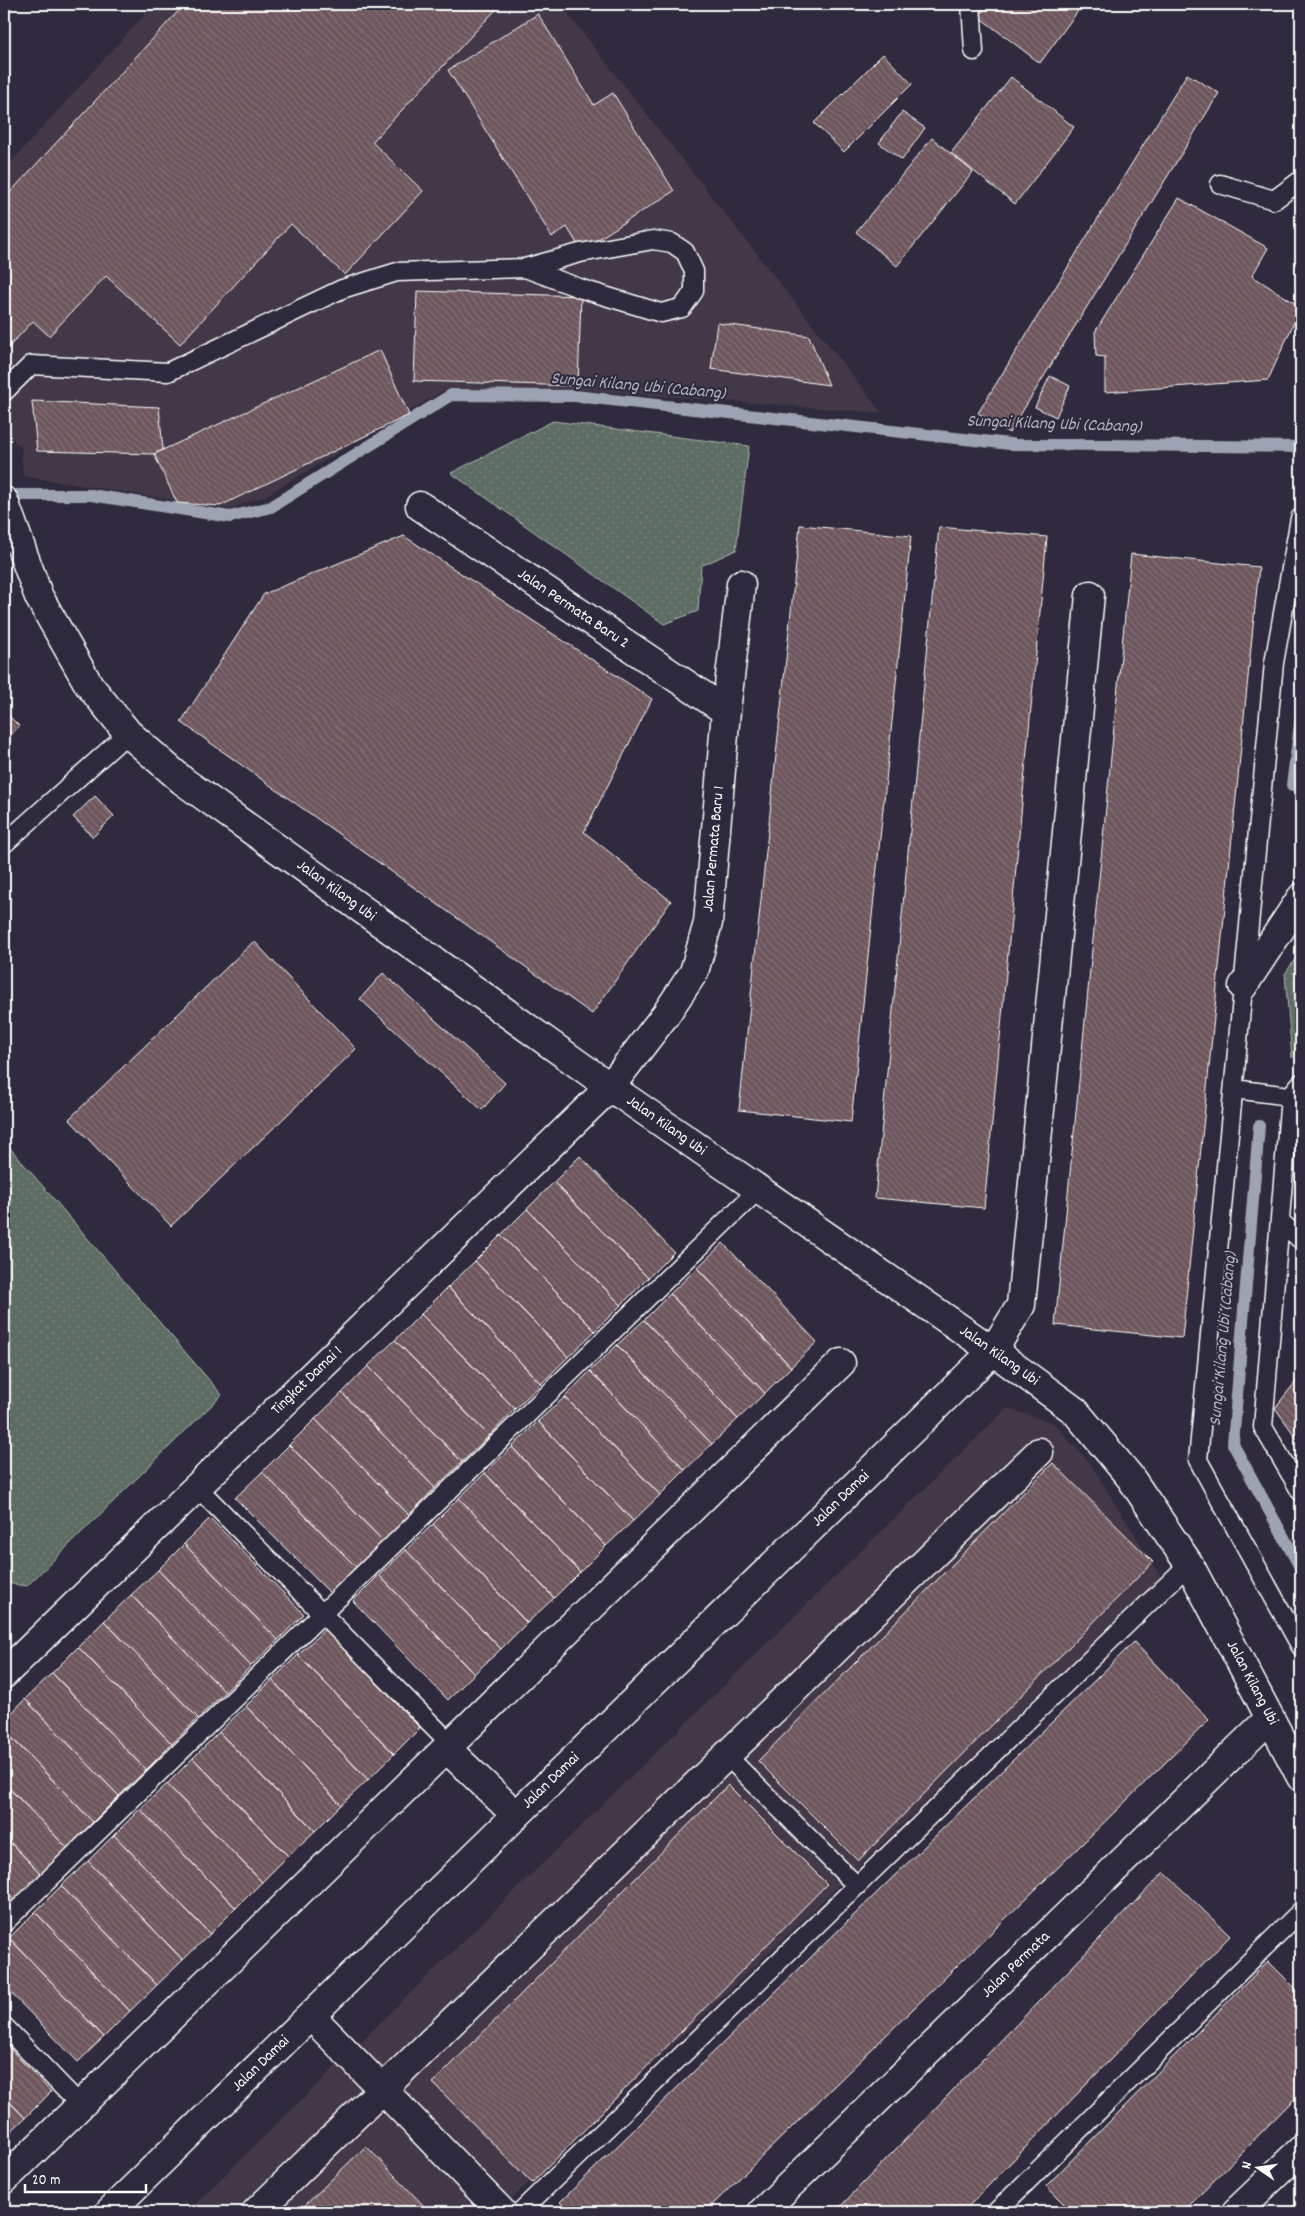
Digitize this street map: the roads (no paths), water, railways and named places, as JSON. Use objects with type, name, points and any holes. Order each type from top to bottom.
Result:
[{"type":"street","name":"Jalan Kilang Ubi","points":[[4,501],[39,597],[89,685],[128,733],[183,781],[610,1087],[993,1350],[1075,1411],[1130,1477],[1190,1564],[1301,1777]]},
{"type":"street","name":"Jalan Permata Baru 2","points":[[420,506],[726,711]]},
{"type":"street","name":"Jalan Permata Baru 1","points":[[610,1087],[666,1014],[694,972],[708,923],[726,711],[741,584]]},
{"type":"street","name":"Jalan Damai","points":[[109,2212],[993,1350],[1021,1305],[1090,595]]},
{"type":"street","points":[[1243,986],[1301,898]]},
{"type":"street","name":"Tingkat Damai 1","points":[[4,1674],[610,1087]]},
{"type":"street","points":[[4,2180],[841,1363]]},
{"type":"street","points":[[256,2212],[1039,1452]]},
{"type":"street","name":"Jalan Permata","points":[[762,2212],[1270,1718]]},
{"type":"street","points":[[448,1746],[516,1815]]},
{"type":"street","points":[[311,2016],[502,2212]]},
{"type":"street","points":[[1236,2212],[1301,2150]]},
{"type":"lane","points":[[971,4],[974,51]]},
{"type":"lane","points":[[1220,184],[1274,200],[1301,180]]},
{"type":"lane","points":[[4,392],[31,365],[168,372],[342,289],[397,272],[525,268],[580,253],[653,240],[672,243],[685,252],[694,271],[694,291],[682,308],[661,312],[582,289],[525,268]]},
{"type":"lane","points":[[1300,518],[1274,663],[1198,1460],[1301,1647]]},
{"type":"lane","points":[[4,844],[128,733]]},
{"type":"lane","points":[[1234,1089],[1296,1090],[1281,1222],[1263,1427],[1301,1492]]},
{"type":"lane","points":[[4,1923],[321,1612],[758,1190]]},
{"type":"lane","points":[[1281,1222],[1301,1240]]},
{"type":"lane","points":[[197,1487],[321,1612],[448,1746]]},
{"type":"lane","points":[[520,2212],[1190,1564]]},
{"type":"lane","points":[[727,1756],[857,1886]]},
{"type":"lane","points":[[996,2212],[1301,1911]]},
{"type":"lane","points":[[4,2026],[80,2105]]},
{"type":"waterway","name":"Sungai Kilang Ubi (Cabang)","points":[[4,495],[91,495],[230,517],[271,507],[451,395],[575,396],[1010,444],[1301,447]]},
{"type":"waterway","name":"Sungai Kilang Ubi (Cabang)","points":[[1292,785],[1301,717]]},
{"type":"waterway","name":"Sungai Kilang Ubi (Cabang)","points":[[1259,1126],[1233,1444],[1301,1569]]}]
